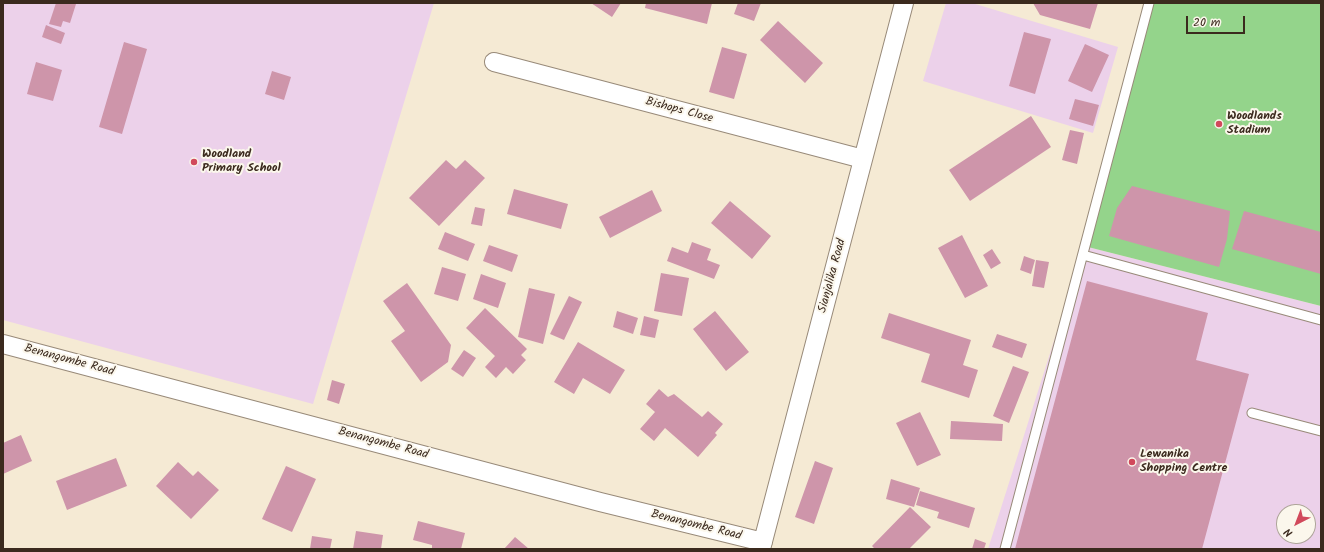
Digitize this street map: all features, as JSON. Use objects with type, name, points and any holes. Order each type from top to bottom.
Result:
[{"type":"street","name":"Sianjalika Road","points":[[762,546],[904,3]]},
{"type":"street","name":"Bishops Close","points":[[494,62],[863,159]]},
{"type":"street","name":"Benangombe Road","points":[[3,344],[762,546]]},
{"type":"lane","points":[[1005,549],[1149,3]]},
{"type":"lane","points":[[1082,255],[1321,320]]},
{"type":"lane","points":[[1252,413],[1321,432]]},
{"type":"shaded area","name":"Woodland Primary School","points":[[3,3],[434,3],[313,404],[3,320]]},
{"type":"shaded area","points":[[946,3],[972,3],[1118,47],[1093,133],[923,81]]},
{"type":"shaded area","points":[[1084,246],[1321,306],[1321,549],[988,549]]},
{"type":"green space","name":"Woodlands Stadium","points":[[1149,3],[1321,3],[1321,306],[1084,246]]},
{"type":"building","points":[[56,3],[76,4],[70,23],[63,21],[61,27],[49,24]]},
{"type":"building","points":[[591,3],[621,3],[612,17]]},
{"type":"building","points":[[646,3],[712,3],[707,24],[645,8]]},
{"type":"building","points":[[738,3],[761,3],[754,21],[734,14]]},
{"type":"building","points":[[1033,3],[1098,3],[1090,29],[1040,15]]},
{"type":"building","points":[[778,21],[823,63],[805,83],[760,40]]},
{"type":"building","points":[[46,25],[65,33],[61,44],[42,37]]},
{"type":"building","points":[[1024,32],[1051,39],[1035,94],[1009,86]]},
{"type":"building","points":[[124,42],[147,49],[122,134],[99,127]]},
{"type":"building","points":[[1085,44],[1109,55],[1092,92],[1068,81]]},
{"type":"building","points":[[722,47],[747,54],[734,99],[709,92]]},
{"type":"building","points":[[36,62],[62,70],[53,101],[27,94]]},
{"type":"building","points":[[272,71],[291,77],[284,100],[265,94]]},
{"type":"building","points":[[1075,99],[1099,105],[1093,126],[1069,119]]},
{"type":"building","points":[[1031,116],[1051,147],[970,201],[949,170]]},
{"type":"building","points":[[1070,130],[1084,133],[1077,164],[1062,160]]},
{"type":"building","points":[[446,160],[456,169],[465,160],[485,178],[439,226],[409,198]]},
{"type":"building","points":[[1132,186],[1230,211],[1227,239],[1219,267],[1109,236],[1117,208]]},
{"type":"building","points":[[514,189],[568,204],[561,229],[507,214]]},
{"type":"building","points":[[652,190],[662,211],[610,238],[599,217]]},
{"type":"building","points":[[730,201],[771,236],[752,259],[711,223]]},
{"type":"building","points":[[475,207],[485,209],[482,226],[471,224]]},
{"type":"building","points":[[1244,211],[1321,232],[1321,274],[1232,249]]},
{"type":"building","points":[[445,232],[475,244],[468,261],[438,249]]},
{"type":"building","points":[[962,235],[988,286],[965,298],[938,248]]},
{"type":"building","points":[[692,242],[711,249],[707,260],[720,265],[714,279],[667,261],[672,247],[688,253]]},
{"type":"building","points":[[489,245],[518,255],[512,272],[483,261]]},
{"type":"building","points":[[992,249],[1001,263],[991,269],[983,255]]},
{"type":"building","points":[[1024,256],[1035,260],[1031,274],[1020,270]]},
{"type":"building","points":[[1036,260],[1049,262],[1044,288],[1032,286]]},
{"type":"building","points":[[442,267],[466,274],[458,301],[434,294]]},
{"type":"building","points":[[661,273],[689,278],[682,316],[654,311]]},
{"type":"building","points":[[481,274],[506,283],[498,308],[473,299]]},
{"type":"building","name":"Lewanika Shopping Centre","points":[[1087,281],[1208,313],[1196,360],[1249,374],[1202,549],[1015,549]]},
{"type":"building","points":[[407,283],[451,345],[448,362],[421,382],[391,341],[405,331],[383,301]]},
{"type":"building","points":[[529,288],[555,294],[543,344],[518,337]]},
{"type":"building","points":[[569,296],[582,302],[564,340],[550,334]]},
{"type":"building","points":[[485,308],[527,349],[521,355],[526,360],[513,374],[506,367],[496,378],[485,367],[495,356],[466,328]]},
{"type":"building","points":[[617,311],[638,318],[633,334],[613,327]]},
{"type":"building","points":[[715,311],[749,352],[726,371],[693,329]]},
{"type":"building","points":[[889,313],[971,340],[963,365],[978,370],[969,398],[921,382],[930,354],[881,338]]},
{"type":"building","points":[[644,316],[659,320],[655,338],[640,335]]},
{"type":"building","points":[[997,334],[1027,344],[1022,358],[992,347]]},
{"type":"building","points":[[578,342],[625,370],[610,394],[583,378],[574,394],[554,382]]},
{"type":"building","points":[[464,350],[476,358],[463,377],[451,369]]},
{"type":"building","points":[[1013,366],[1029,372],[1009,423],[993,416]]},
{"type":"building","points":[[332,380],[345,384],[339,404],[327,400]]},
{"type":"building","points":[[659,389],[668,397],[674,394],[702,417],[708,411],[723,424],[715,433],[717,435],[698,457],[665,428],[654,441],[640,429],[655,412],[646,404]]},
{"type":"building","points":[[920,412],[941,455],[917,466],[896,423]]},
{"type":"building","points":[[951,421],[1003,424],[1002,441],[950,439]]},
{"type":"building","points":[[21,435],[32,461],[3,474],[3,443]]},
{"type":"building","points":[[116,458],[127,486],[67,510],[56,481]]},
{"type":"building","points":[[815,461],[833,468],[814,524],[795,517]]},
{"type":"building","points":[[178,462],[193,476],[198,471],[219,490],[191,519],[156,486]]},
{"type":"building","points":[[286,466],[316,479],[292,532],[262,519]]},
{"type":"building","points":[[891,479],[920,488],[914,507],[886,499]]},
{"type":"building","points":[[920,491],[975,508],[969,528],[937,518],[939,512],[916,505]]},
{"type":"building","points":[[910,507],[931,527],[909,549],[875,549],[872,546]]},
{"type":"building","points":[[418,521],[465,533],[461,549],[432,549],[432,545],[413,540]]},
{"type":"building","points":[[356,531],[383,535],[381,549],[353,549]]},
{"type":"building","points":[[312,536],[332,539],[330,549],[310,549]]},
{"type":"building","points":[[515,537],[529,549],[504,549]]},
{"type":"building","points":[[975,539],[986,543],[984,549],[972,549]]},
{"type":"place","name":"Woodlands Stadium","points":[[1219,124]]},
{"type":"place","name":"Woodland Primary School","points":[[194,162]]},
{"type":"place","name":"Lewanika Shopping Centre","points":[[1132,462]]}]
